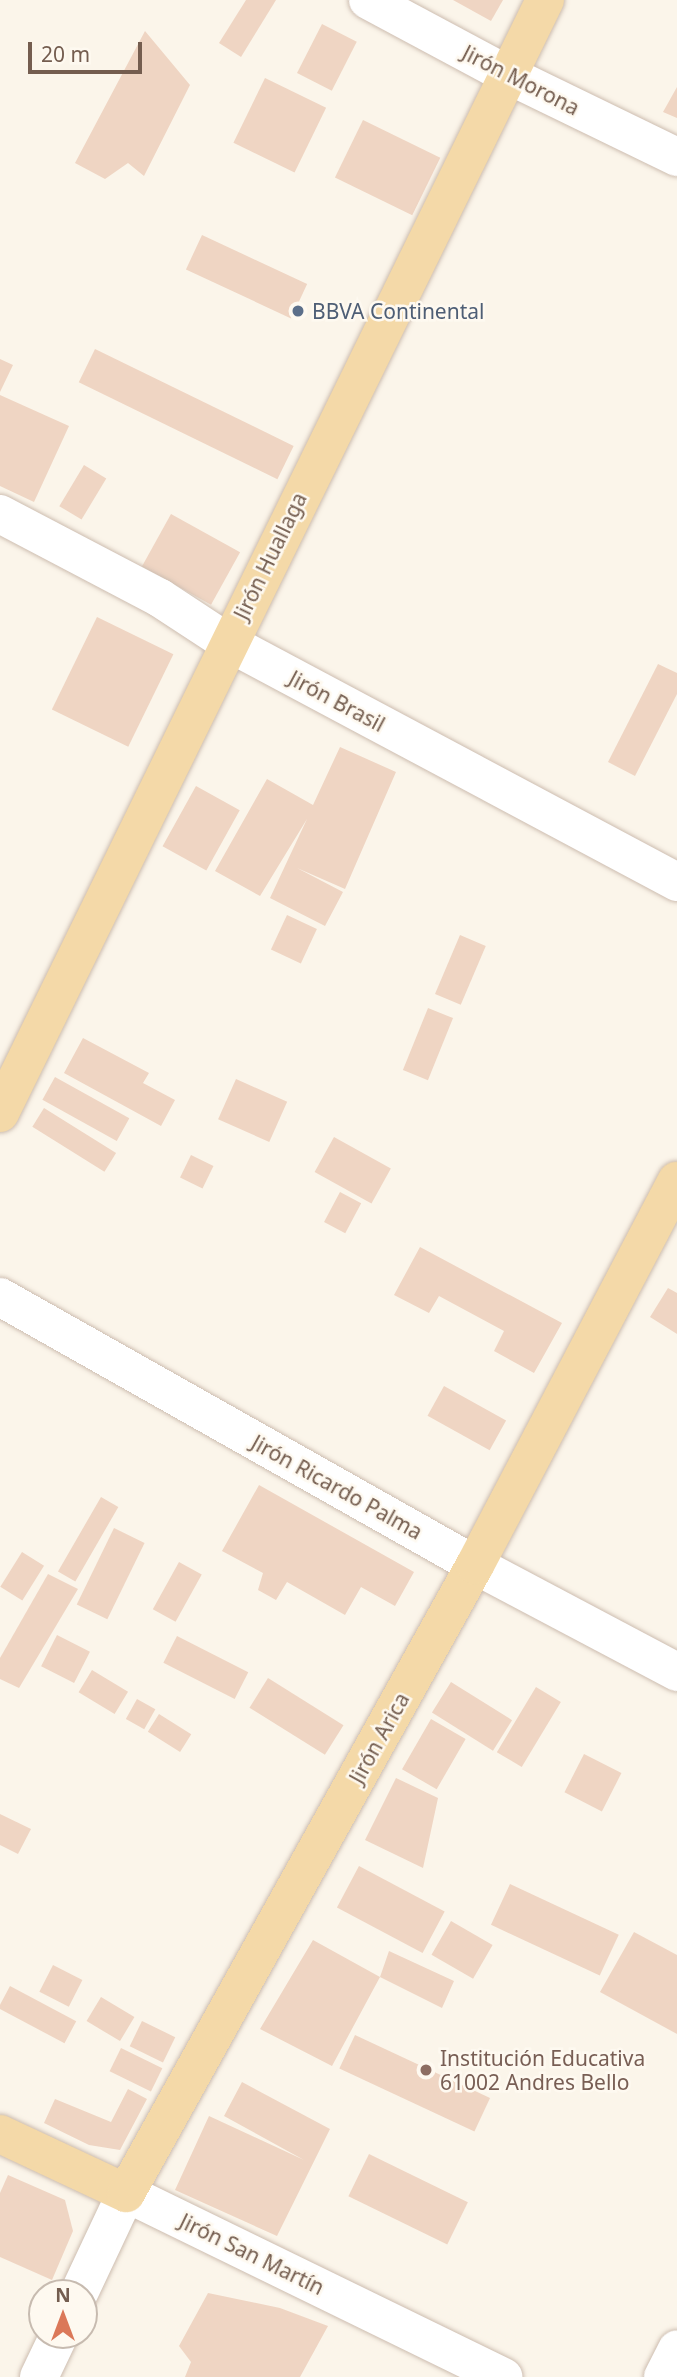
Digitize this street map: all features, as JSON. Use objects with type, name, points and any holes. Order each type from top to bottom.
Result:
[{"type":"main road","name":"Jirón Huallaga","points":[[0,1114],[227,642],[545,0]]},
{"type":"main road","name":"Jirón Arica","points":[[126,2193],[475,1565],[677,1181]]},
{"type":"main road","name":"Jirón San Martín","points":[[0,2134],[126,2193]]},
{"type":"street","name":"Jirón Morona","points":[[368,0],[508,75],[677,157]]},
{"type":"street","name":"Jirón Brasil","points":[[0,514],[160,598],[227,642],[677,881]]},
{"type":"street","points":[[0,536],[150,615],[227,642]]},
{"type":"street","name":"Jirón Ricardo Palma","points":[[0,1297],[475,1565],[677,1672]]},
{"type":"street","name":"Jirón Arica","points":[[86,2279],[126,2193]]},
{"type":"street","name":"Jirón San Martín","points":[[126,2193],[503,2377]]},
{"type":"street","points":[[39,2377],[52,2349]]},
{"type":"street","points":[[663,2377],[677,2349]]},
{"type":"building","points":[[246,0],[276,0],[241,57],[219,43]]},
{"type":"building","points":[[453,0],[503,0],[491,21]]},
{"type":"building","points":[[322,24],[357,42],[332,91],[297,73]]},
{"type":"building","points":[[145,31],[190,85],[144,176],[128,163],[105,179],[75,163]]},
{"type":"building","points":[[265,78],[326,108],[295,173],[233,143]]},
{"type":"building","points":[[677,87],[677,118],[663,112]]},
{"type":"building","points":[[363,120],[440,158],[412,215],[335,178]]},
{"type":"building","points":[[202,235],[307,284],[291,318],[186,269]]},
{"type":"building","points":[[95,349],[294,446],[277,479],[79,382]]},
{"type":"building","points":[[0,359],[13,365],[0,392]]},
{"type":"building","points":[[0,395],[69,426],[34,502],[0,486]]},
{"type":"building","points":[[84,465],[106,478],[82,520],[59,506]]},
{"type":"building","points":[[171,514],[240,552],[211,605],[142,566]]},
{"type":"building","points":[[97,617],[173,654],[128,747],[52,710]]},
{"type":"building","points":[[658,664],[677,673],[677,694],[635,776],[608,762]]},
{"type":"building","points":[[340,747],[396,772],[345,889],[297,868],[343,892],[325,926],[270,898],[307,819],[260,896],[215,871],[267,779],[313,805]]},
{"type":"building","points":[[196,786],[240,810],[206,871],[163,846]]},
{"type":"building","points":[[287,915],[317,929],[301,963],[271,949]]},
{"type":"building","points":[[460,935],[486,946],[461,1005],[435,994]]},
{"type":"building","points":[[428,1008],[453,1018],[428,1080],[403,1070]]},
{"type":"building","points":[[83,1038],[149,1073],[143,1083],[175,1100],[161,1126],[64,1073]]},
{"type":"building","points":[[55,1077],[129,1118],[117,1141],[42,1100]]},
{"type":"building","points":[[236,1079],[287,1102],[269,1142],[218,1119]]},
{"type":"building","points":[[44,1108],[116,1153],[104,1172],[32,1127]]},
{"type":"building","points":[[334,1137],[391,1169],[371,1203],[315,1172]]},
{"type":"building","points":[[191,1155],[213,1166],[203,1188],[180,1177]]},
{"type":"building","points":[[340,1192],[361,1203],[345,1233],[324,1222]]},
{"type":"building","points":[[420,1247],[562,1323],[534,1373],[494,1351],[504,1331],[439,1296],[429,1313],[394,1295]]},
{"type":"building","points":[[668,1288],[677,1293],[677,1334],[650,1317]]},
{"type":"building","points":[[444,1386],[506,1420],[490,1450],[428,1416]]},
{"type":"building","points":[[259,1485],[414,1572],[395,1606],[361,1587],[345,1615],[287,1582],[276,1600],[258,1590],[263,1573],[222,1551]]},
{"type":"building","points":[[101,1497],[118,1507],[75,1581],[58,1571]]},
{"type":"building","points":[[114,1528],[145,1543],[107,1619],[77,1604]]},
{"type":"building","points":[[22,1552],[44,1566],[22,1601],[0,1587]]},
{"type":"building","points":[[179,1562],[202,1575],[176,1622],[153,1609]]},
{"type":"building","points":[[48,1574],[78,1589],[19,1688],[0,1679],[0,1658]]},
{"type":"building","points":[[57,1635],[90,1652],[74,1683],[41,1666]]},
{"type":"building","points":[[177,1636],[248,1672],[235,1699],[163,1663]]},
{"type":"building","points":[[92,1670],[128,1692],[115,1714],[79,1692]]},
{"type":"building","points":[[268,1678],[343,1725],[325,1755],[249,1708]]},
{"type":"building","points":[[451,1682],[512,1720],[493,1751],[432,1713]]},
{"type":"building","points":[[536,1687],[561,1702],[522,1767],[497,1752]]},
{"type":"building","points":[[137,1699],[155,1709],[144,1729],[126,1719]]},
{"type":"building","points":[[159,1714],[191,1734],[180,1752],[148,1732]]},
{"type":"building","points":[[431,1719],[466,1739],[437,1789],[402,1769]]},
{"type":"building","points":[[584,1754],[621,1773],[602,1811],[564,1792]]},
{"type":"building","points":[[396,1778],[438,1798],[423,1868],[365,1840]]},
{"type":"building","points":[[0,1814],[31,1829],[18,1854],[0,1845]]},
{"type":"building","points":[[359,1866],[445,1912],[423,1953],[337,1907]]},
{"type":"building","points":[[510,1884],[619,1935],[600,1975],[491,1925]]},
{"type":"building","points":[[451,1921],[493,1945],[473,1979],[432,1955]]},
{"type":"building","points":[[634,1932],[677,1955],[677,2034],[600,1992]]},
{"type":"building","points":[[313,1940],[380,1977],[332,2066],[260,2029]]},
{"type":"building","points":[[389,1951],[454,1981],[442,2008],[380,1977]]},
{"type":"building","points":[[53,1965],[82,1980],[69,2007],[39,1992]]},
{"type":"building","points":[[10,1986],[76,2021],[64,2043],[0,2009]]},
{"type":"building","points":[[101,1997],[134,2017],[120,2041],[87,2021]]},
{"type":"building","points":[[142,2021],[175,2037],[163,2062],[130,2046]]},
{"type":"building","points":[[355,2035],[490,2098],[474,2132],[339,2069]]},
{"type":"building","points":[[121,2048],[162,2068],[151,2092],[110,2071]]},
{"type":"building","points":[[242,2082],[330,2129],[277,2236],[175,2190],[209,2116],[304,2160],[224,2116]]},
{"type":"building","points":[[128,2089],[147,2099],[120,2150],[89,2145],[44,2123],[55,2099],[111,2122]]},
{"type":"building","points":[[369,2154],[468,2202],[447,2244],[348,2196]]},
{"type":"building","points":[[8,2175],[65,2200],[73,2231],[52,2279],[0,2257],[0,2193]]},
{"type":"building","points":[[208,2293],[280,2308],[328,2326],[300,2377],[185,2377],[191,2362],[179,2346]]},
{"type":"place","name":"BBVA Continental","points":[[298,311]]},
{"type":"place","name":"Institución Educativa 61002 Andres Bello","points":[[426,2070]]}]
